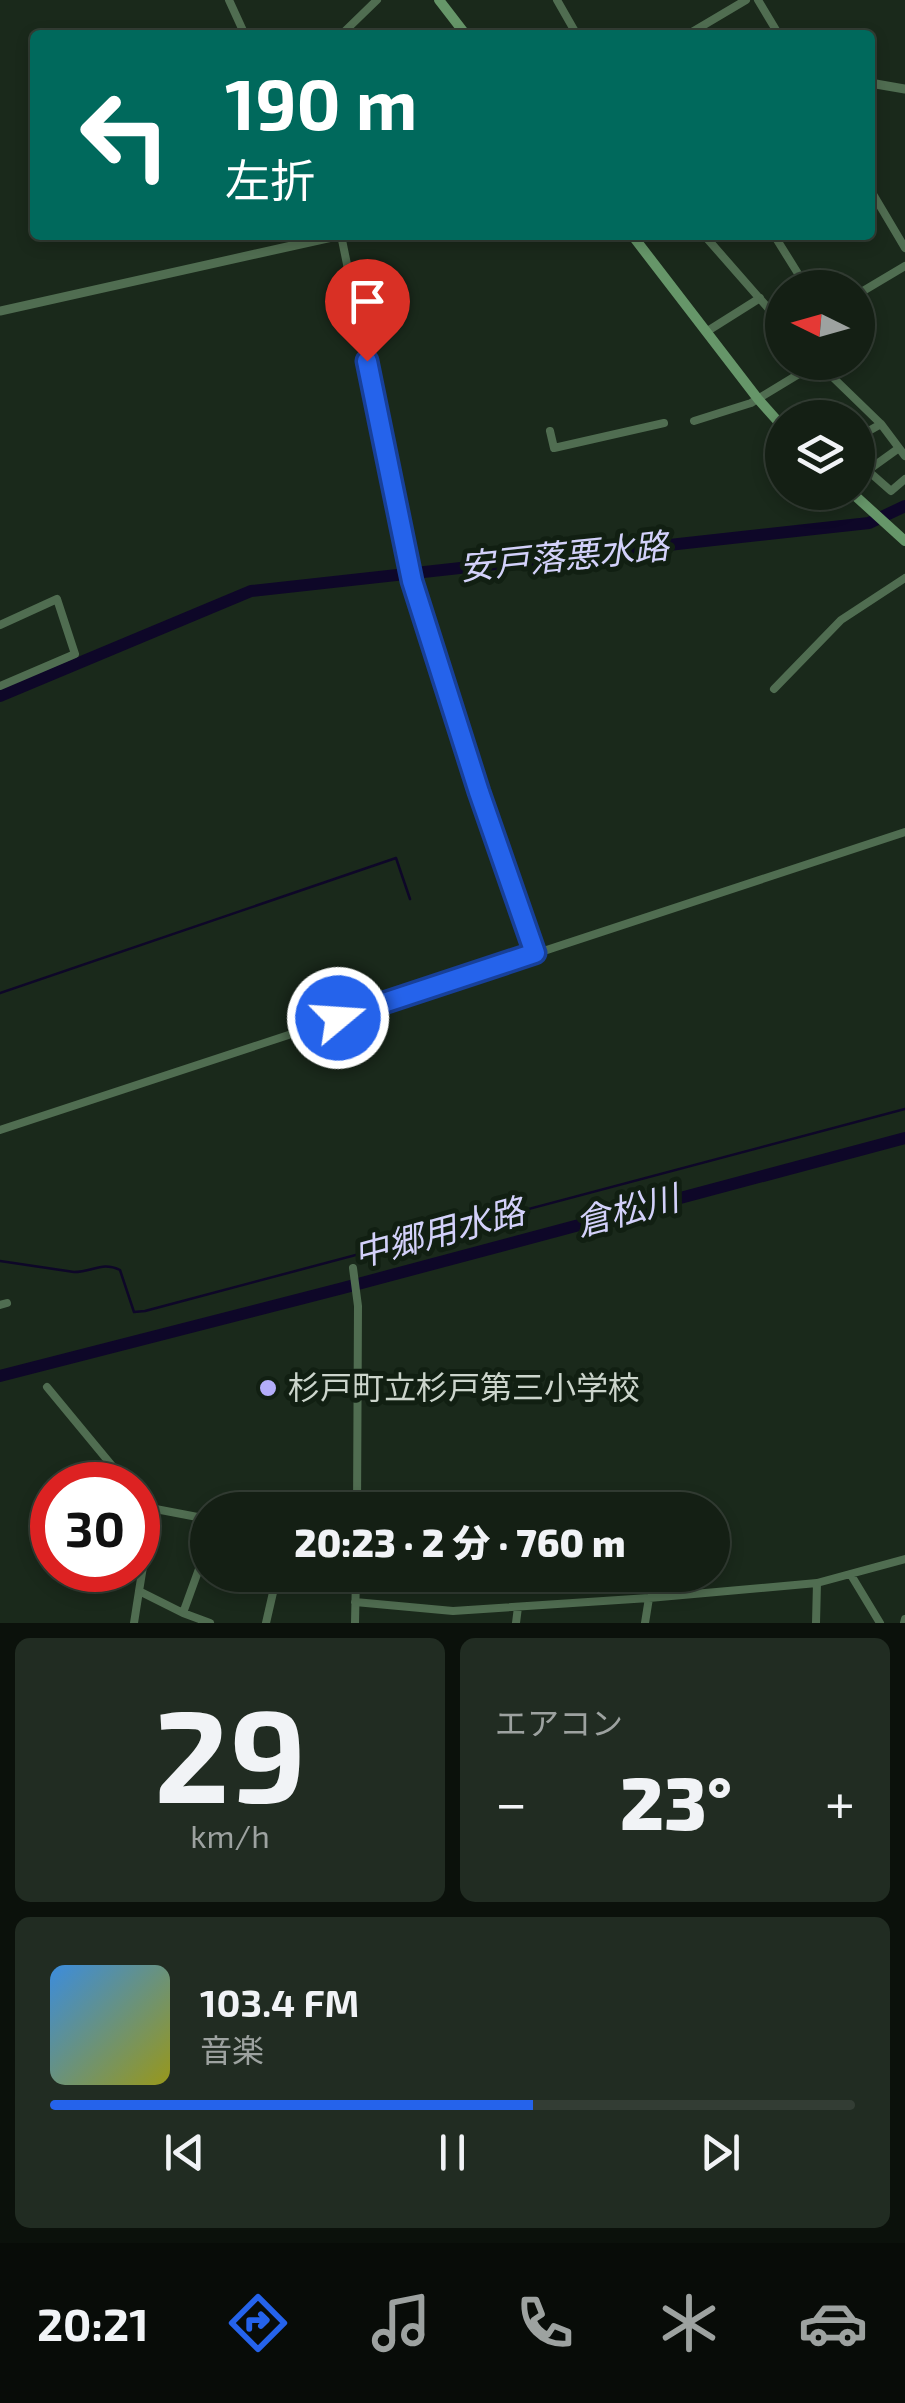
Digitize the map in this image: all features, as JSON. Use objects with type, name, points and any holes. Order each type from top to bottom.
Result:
[{"type":"main road","points":[[439,0],[462,30]]},
{"type":"main road","points":[[638,240],[765,406]]},
{"type":"main road","points":[[870,510],[905,541]]},
{"type":"street","points":[[229,0],[244,30]]},
{"type":"street","points":[[346,30],[377,0]]},
{"type":"street","points":[[556,0],[575,30]]},
{"type":"street","points":[[695,30],[746,0]]},
{"type":"street","points":[[758,0],[776,30]]},
{"type":"street","points":[[875,84],[905,89]]},
{"type":"street","points":[[875,197],[905,248]]},
{"type":"street","points":[[0,311],[319,240]]},
{"type":"street","points":[[342,240],[412,581],[535,953]]},
{"type":"street","points":[[708,240],[765,304]]},
{"type":"street","points":[[777,240],[796,270]]},
{"type":"street","points":[[875,284],[905,266]]},
{"type":"street","points":[[706,332],[760,298]]},
{"type":"street","points":[[694,422],[751,404],[788,380]]},
{"type":"street","points":[[835,380],[881,424],[902,452],[875,466]]},
{"type":"street","points":[[550,431],[554,448],[664,423]]},
{"type":"street","points":[[875,428],[881,424]]},
{"type":"street","points":[[875,477],[891,490],[905,480]]},
{"type":"street","points":[[774,689],[841,620],[905,578]]},
{"type":"street","points":[[0,625],[57,599],[75,654],[0,686]]},
{"type":"street","points":[[0,1130],[905,832]]},
{"type":"street","points":[[352,1268],[358,1299],[357,1492]]},
{"type":"street","points":[[47,1386],[109,1462]]},
{"type":"street","points":[[160,1509],[190,1515]]},
{"type":"street","points":[[356,1602],[453,1612],[649,1598],[816,1583],[905,1559]]},
{"type":"street","points":[[851,1576],[880,1623]]},
{"type":"street","points":[[816,1583],[816,1623]]},
{"type":"street","points":[[134,1623],[138,1592]]},
{"type":"street","points":[[140,1592],[210,1623]]},
{"type":"street","points":[[183,1613],[191,1592]]},
{"type":"street","points":[[266,1623],[274,1592]]},
{"type":"street","points":[[356,1592],[356,1623]]},
{"type":"street","points":[[645,1623],[649,1598]]},
{"type":"street","points":[[423,1608],[423,1623]]},
{"type":"street","points":[[516,1623],[518,1608]]},
{"type":"waterway","name":"安戸落悪水路","points":[[0,696],[251,591],[869,523],[905,506]]},
{"type":"waterway","points":[[0,993],[396,858],[410,899]]},
{"type":"waterway","name":"中郷用水路","points":[[0,1261],[74,1272],[103,1267],[120,1270],[134,1312],[145,1311],[905,1109]]},
{"type":"waterway","name":"倉松川","points":[[0,1376],[905,1138]]},
{"type":"place","name":"杉戸町立杉戸第三小学校","points":[[268,1388]]},
{"type":"route","points":[[338,1018],[535,953],[412,581],[367,361]]}]
